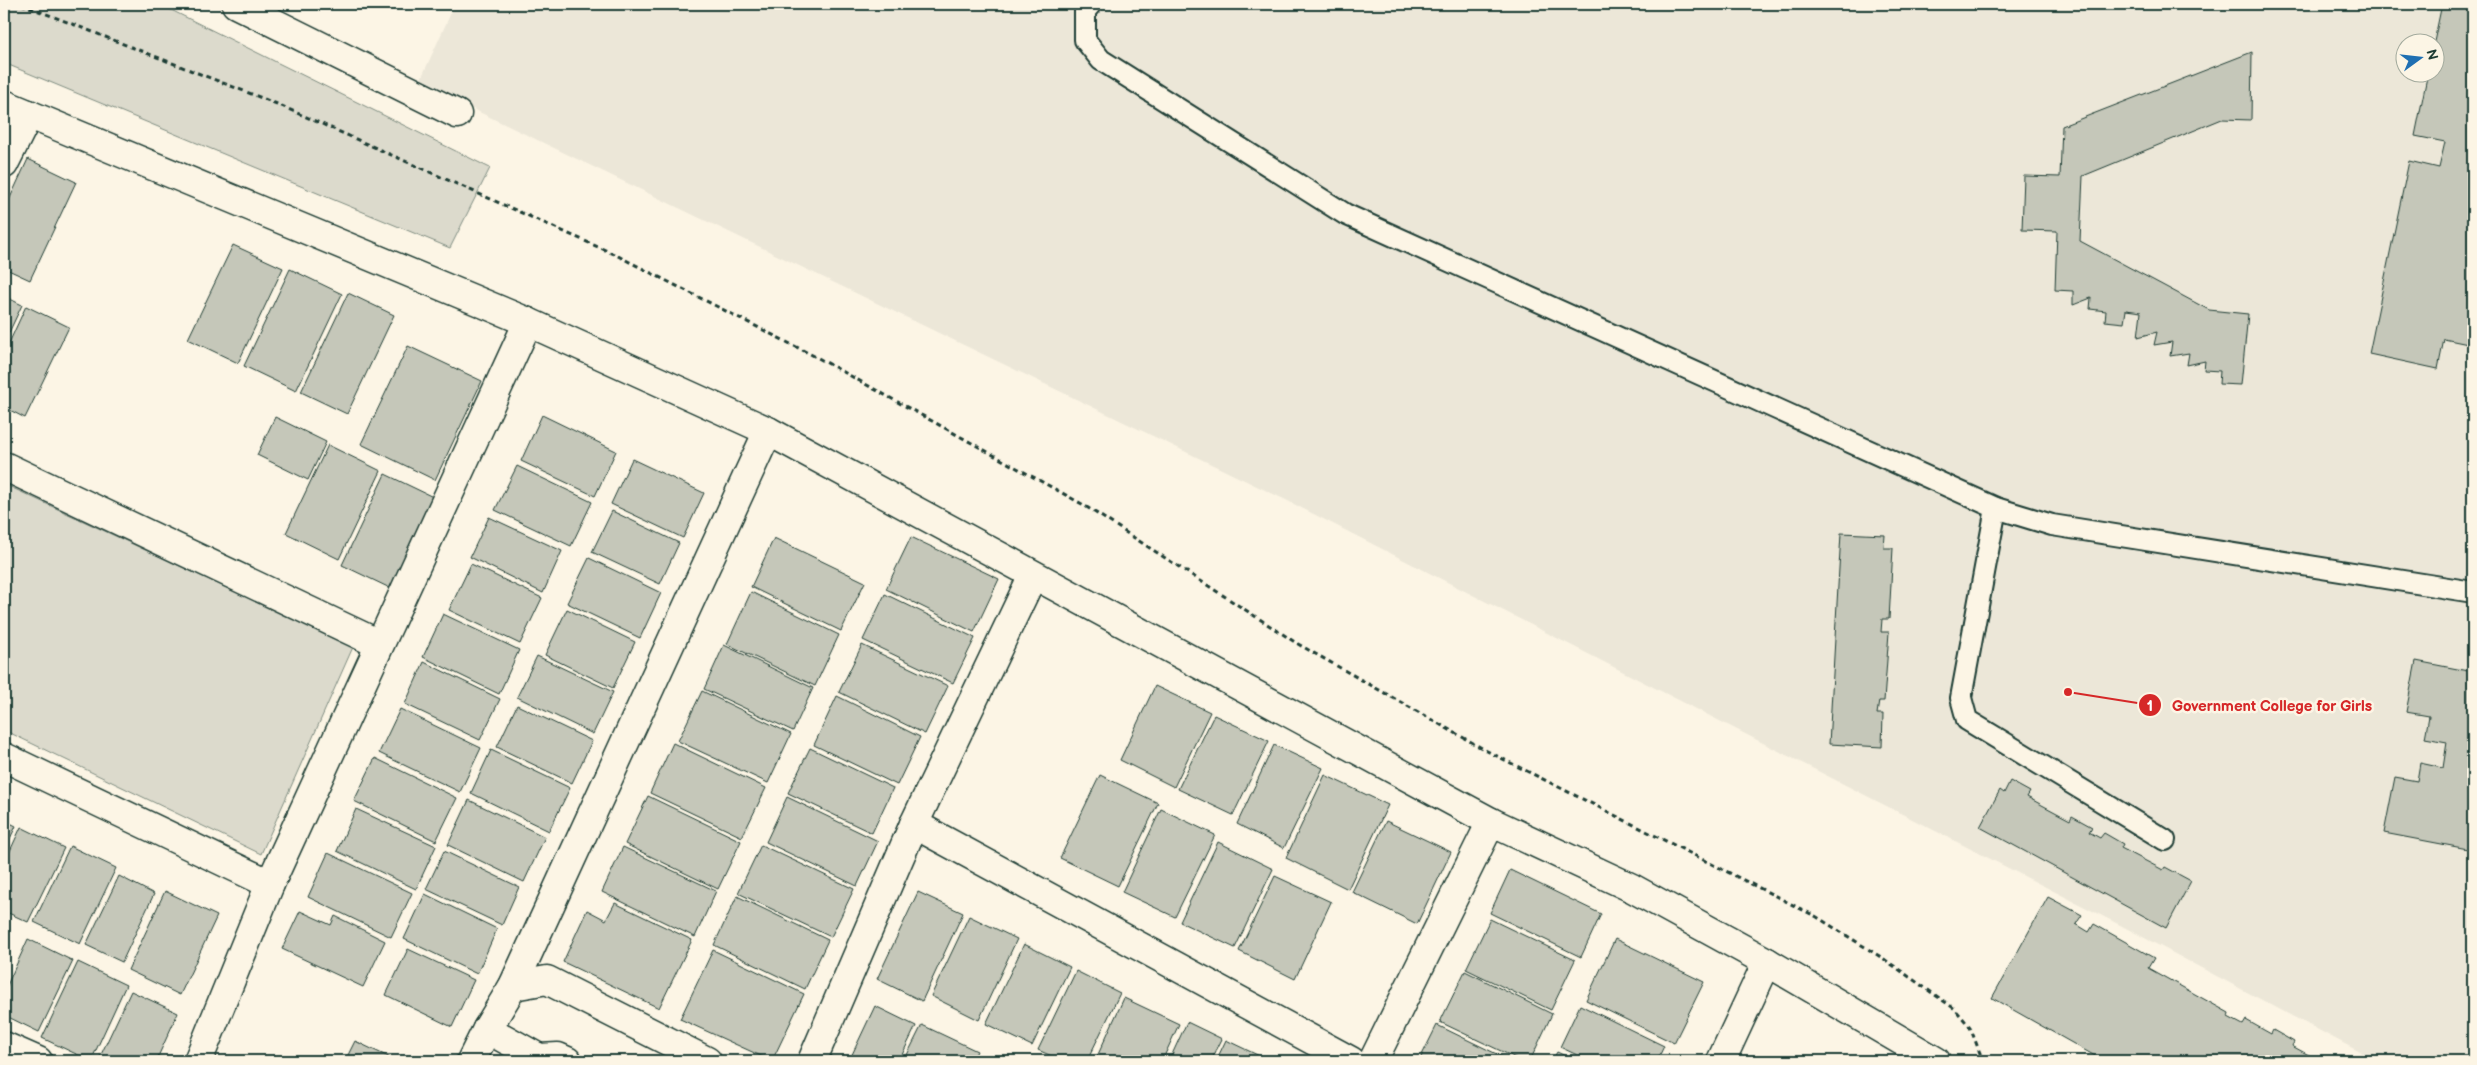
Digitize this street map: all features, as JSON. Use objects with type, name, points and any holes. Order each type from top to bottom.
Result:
[{"type":"street","points":[[236,4],[457,114]]},
{"type":"street","points":[[4,104],[528,322],[768,431],[1490,822],[1632,888],[1767,962],[1936,1061]]},
{"type":"street","points":[[4,164],[29,114]]},
{"type":"street","points":[[198,1061],[270,884],[528,322]]},
{"type":"street","points":[[471,1061],[487,1029],[513,986],[768,431]]},
{"type":"street","points":[[4,466],[379,644]]},
{"type":"street","points":[[812,1061],[914,824],[1033,575]]},
{"type":"street","points":[[4,757],[270,884]]},
{"type":"street","points":[[1373,1061],[1490,822]]},
{"type":"street","points":[[914,824],[1351,1061]]},
{"type":"street","points":[[1721,1061],[1767,962]]},
{"type":"street","points":[[513,986],[547,980],[706,1061]]},
{"type":"street","points":[[487,1029],[537,1060],[558,1057],[567,1061]]},
{"type":"street","points":[[4,1046],[38,1061]]},
{"type":"lane","points":[[1090,4],[1085,11],[1085,40],[1101,60],[1345,214],[1996,508],[2052,525],[2473,592]]},
{"type":"lane","points":[[1996,508],[1961,698],[1966,720],[2165,840]]},
{"type":"path","points":[[21,4],[277,104],[614,254],[820,359],[1082,504],[1298,644],[1487,751],[1817,917],[1884,959],[1955,1009],[1970,1027],[1983,1061]]},
{"type":"shaded area","points":[[4,4],[159,4],[490,168],[450,248],[4,63]]},
{"type":"shaded area","points":[[455,4],[2473,4],[2473,1061],[2377,1061],[2122,926],[1286,500],[419,83]]},
{"type":"shaded area","points":[[4,484],[353,647],[261,854],[4,730]]},
{"type":"building","points":[[2442,4],[2473,4],[2473,345],[2444,339],[2438,369],[2369,354],[2409,161],[2439,168],[2445,142],[2415,136],[2426,82],[2444,82],[2444,32],[2436,32]]},
{"type":"building","points":[[2252,52],[2251,120],[2222,119],[2083,176],[2080,241],[2209,310],[2248,314],[2241,385],[2219,384],[2220,371],[2204,370],[2205,361],[2187,365],[2189,353],[2170,356],[2172,342],[2154,345],[2157,332],[2138,337],[2141,312],[2126,310],[2124,323],[2105,321],[2106,311],[2090,309],[2091,298],[2073,305],[2073,291],[2055,290],[2057,231],[2022,230],[2024,176],[2060,177],[2062,126]]},
{"type":"building","points":[[28,159],[76,182],[30,280],[4,268],[4,211]]},
{"type":"building","points":[[233,245],[283,268],[238,363],[188,339]]},
{"type":"building","points":[[290,269],[342,294],[296,391],[244,366]]},
{"type":"building","points":[[348,293],[394,315],[347,414],[301,392]]},
{"type":"building","points":[[4,296],[22,305],[4,343]]},
{"type":"building","points":[[26,306],[69,327],[25,418],[4,407],[4,354]]},
{"type":"building","points":[[408,346],[482,381],[435,480],[361,444]]},
{"type":"building","points":[[542,415],[616,451],[595,496],[521,461]]},
{"type":"building","points":[[275,417],[326,442],[308,480],[257,455]]},
{"type":"building","points":[[328,445],[381,471],[339,559],[286,533]]},
{"type":"building","points":[[632,459],[704,493],[683,538],[611,504]]},
{"type":"building","points":[[517,466],[592,502],[571,546],[495,510]]},
{"type":"building","points":[[385,474],[435,498],[392,589],[342,565]]},
{"type":"building","points":[[612,511],[679,543],[660,584],[592,552]]},
{"type":"building","points":[[489,517],[562,551],[543,593],[470,557]]},
{"type":"building","points":[[1841,533],[1885,535],[1884,548],[1893,548],[1889,619],[1882,619],[1881,632],[1889,632],[1884,701],[1879,701],[1877,714],[1883,714],[1882,747],[1829,744]]},
{"type":"building","points":[[911,537],[999,579],[974,632],[886,589]]},
{"type":"building","points":[[774,538],[865,582],[841,631],[751,587]]},
{"type":"building","points":[[589,558],[661,593],[640,638],[567,603]]},
{"type":"building","points":[[471,564],[542,598],[520,644],[449,610]]},
{"type":"building","points":[[751,592],[839,635],[815,686],[727,644]]},
{"type":"building","points":[[885,594],[975,638],[953,683],[863,640]]},
{"type":"building","points":[[567,609],[635,642],[613,688],[545,655]]},
{"type":"building","points":[[443,614],[519,650],[499,694],[423,657]]},
{"type":"building","points":[[724,645],[813,688],[793,731],[704,689]]},
{"type":"building","points":[[862,645],[948,686],[925,734],[839,692]]},
{"type":"building","points":[[537,656],[613,692],[593,734],[517,697]]},
{"type":"building","points":[[2416,661],[2473,672],[2473,850],[2384,833],[2395,777],[2417,781],[2420,763],[2443,768],[2447,742],[2425,738],[2429,716],[2406,712]]},
{"type":"building","points":[[424,662],[500,699],[480,740],[405,704]]},
{"type":"building","points":[[1155,686],[1210,712],[1174,787],[1120,760]]},
{"type":"building","points":[[702,691],[791,734],[768,783],[678,741]]},
{"type":"building","points":[[837,696],[920,737],[897,785],[814,745]]},
{"type":"building","points":[[517,705],[592,741],[572,783],[497,747]]},
{"type":"building","points":[[400,709],[481,748],[460,792],[379,753]]},
{"type":"building","points":[[1214,715],[1269,741],[1233,815],[1178,789]]},
{"type":"building","points":[[673,743],[766,788],[742,837],[650,793]]},
{"type":"building","points":[[1274,745],[1323,768],[1284,848],[1237,824]]},
{"type":"building","points":[[810,748],[893,788],[872,833],[788,793]]},
{"type":"building","points":[[491,750],[570,788],[549,831],[471,793]]},
{"type":"building","points":[[375,758],[457,798],[436,841],[354,801]]},
{"type":"building","points":[[1100,775],[1158,803],[1118,886],[1060,858]]},
{"type":"building","points":[[1325,775],[1388,805],[1348,889],[1286,858]]},
{"type":"building","points":[[2010,781],[2030,792],[2027,797],[2070,820],[2072,816],[2092,827],[2089,832],[2100,838],[2104,833],[2123,844],[2121,848],[2163,870],[2165,867],[2191,881],[2166,928],[1980,827],[2000,790],[2004,793]]},
{"type":"building","points":[[648,796],[741,841],[718,889],[625,844]]},
{"type":"building","points":[[787,797],[878,841],[857,886],[766,842]]},
{"type":"building","points":[[469,800],[545,837],[524,882],[448,845]]},
{"type":"building","points":[[356,809],[436,846],[416,889],[337,851]]},
{"type":"building","points":[[1161,809],[1215,835],[1175,917],[1122,892]]},
{"type":"building","points":[[4,820],[16,826],[4,851]]},
{"type":"building","points":[[1386,821],[1451,852],[1417,924],[1352,892]]},
{"type":"building","points":[[21,827],[64,848],[28,922],[4,911],[4,864]]},
{"type":"building","points":[[1218,842],[1273,869],[1235,948],[1180,922]]},
{"type":"building","points":[[761,845],[854,889],[831,937],[738,893]]},
{"type":"building","points":[[70,846],[116,868],[80,944],[34,922]]},
{"type":"building","points":[[623,847],[716,891],[695,937],[602,892]]},
{"type":"building","points":[[444,851],[519,887],[502,925],[426,889]]},
{"type":"building","points":[[328,853],[412,893],[391,937],[308,897]]},
{"type":"building","points":[[1510,870],[1601,914],[1581,957],[1490,913]]},
{"type":"building","points":[[119,876],[154,894],[122,962],[86,945]]},
{"type":"building","points":[[1275,876],[1331,902],[1295,979],[1239,951]]},
{"type":"building","points":[[165,891],[217,916],[180,995],[128,970]]},
{"type":"building","points":[[918,892],[963,913],[922,1001],[877,979]]},
{"type":"building","points":[[425,894],[497,929],[477,974],[404,939]]},
{"type":"building","points":[[737,896],[828,940],[805,989],[714,945]]},
{"type":"building","points":[[2048,897],[2082,915],[2076,924],[2089,932],[2094,924],[2154,958],[2148,968],[2229,1013],[2228,1017],[2243,1025],[2246,1020],[2271,1034],[2273,1030],[2294,1042],[2292,1046],[2320,1061],[2104,1061],[1992,998]]},
{"type":"building","points":[[615,903],[692,940],[659,1008],[563,962],[587,910],[606,920]]},
{"type":"building","points":[[300,911],[331,925],[335,916],[385,941],[363,987],[282,949]]},
{"type":"building","points":[[969,916],[1017,939],[979,1020],[931,996]]},
{"type":"building","points":[[1490,919],[1575,960],[1551,1010],[1466,969]]},
{"type":"building","points":[[28,939],[73,961],[39,1032],[4,1015],[4,992]]},
{"type":"building","points":[[1615,939],[1704,982],[1674,1043],[1586,1000]]},
{"type":"building","points":[[1024,944],[1070,967],[1032,1046],[986,1024]]},
{"type":"building","points":[[408,949],[474,980],[452,1027],[386,995]]},
{"type":"building","points":[[713,950],[804,994],[772,1061],[680,1019]]},
{"type":"building","points":[[78,962],[126,985],[91,1061],[42,1038]]},
{"type":"building","points":[[1076,971],[1120,993],[1087,1061],[1063,1061],[1038,1050]]},
{"type":"building","points":[[1465,971],[1552,1014],[1530,1061],[1522,1061],[1440,1022]]},
{"type":"building","points":[[131,991],[178,1013],[156,1061],[98,1061]]},
{"type":"building","points":[[1124,998],[1179,1024],[1162,1061],[1095,1061]]},
{"type":"building","points":[[1580,1005],[1664,1046],[1657,1061],[1590,1061],[1560,1047]]},
{"type":"building","points":[[875,1006],[916,1026],[899,1061],[849,1061]]},
{"type":"building","points":[[1187,1022],[1222,1039],[1211,1061],[1169,1061]]},
{"type":"building","points":[[922,1025],[977,1051],[972,1061],[904,1061]]},
{"type":"building","points":[[1437,1025],[1511,1061],[1419,1061]]},
{"type":"building","points":[[1226,1040],[1270,1061],[1216,1061]]},
{"type":"building","points":[[355,1041],[397,1061],[345,1061]]},
{"type":"building","points":[[1557,1052],[1576,1061],[1552,1061]]},
{"type":"place","name":"Government College for Girls","points":[[2068,692]]}]
